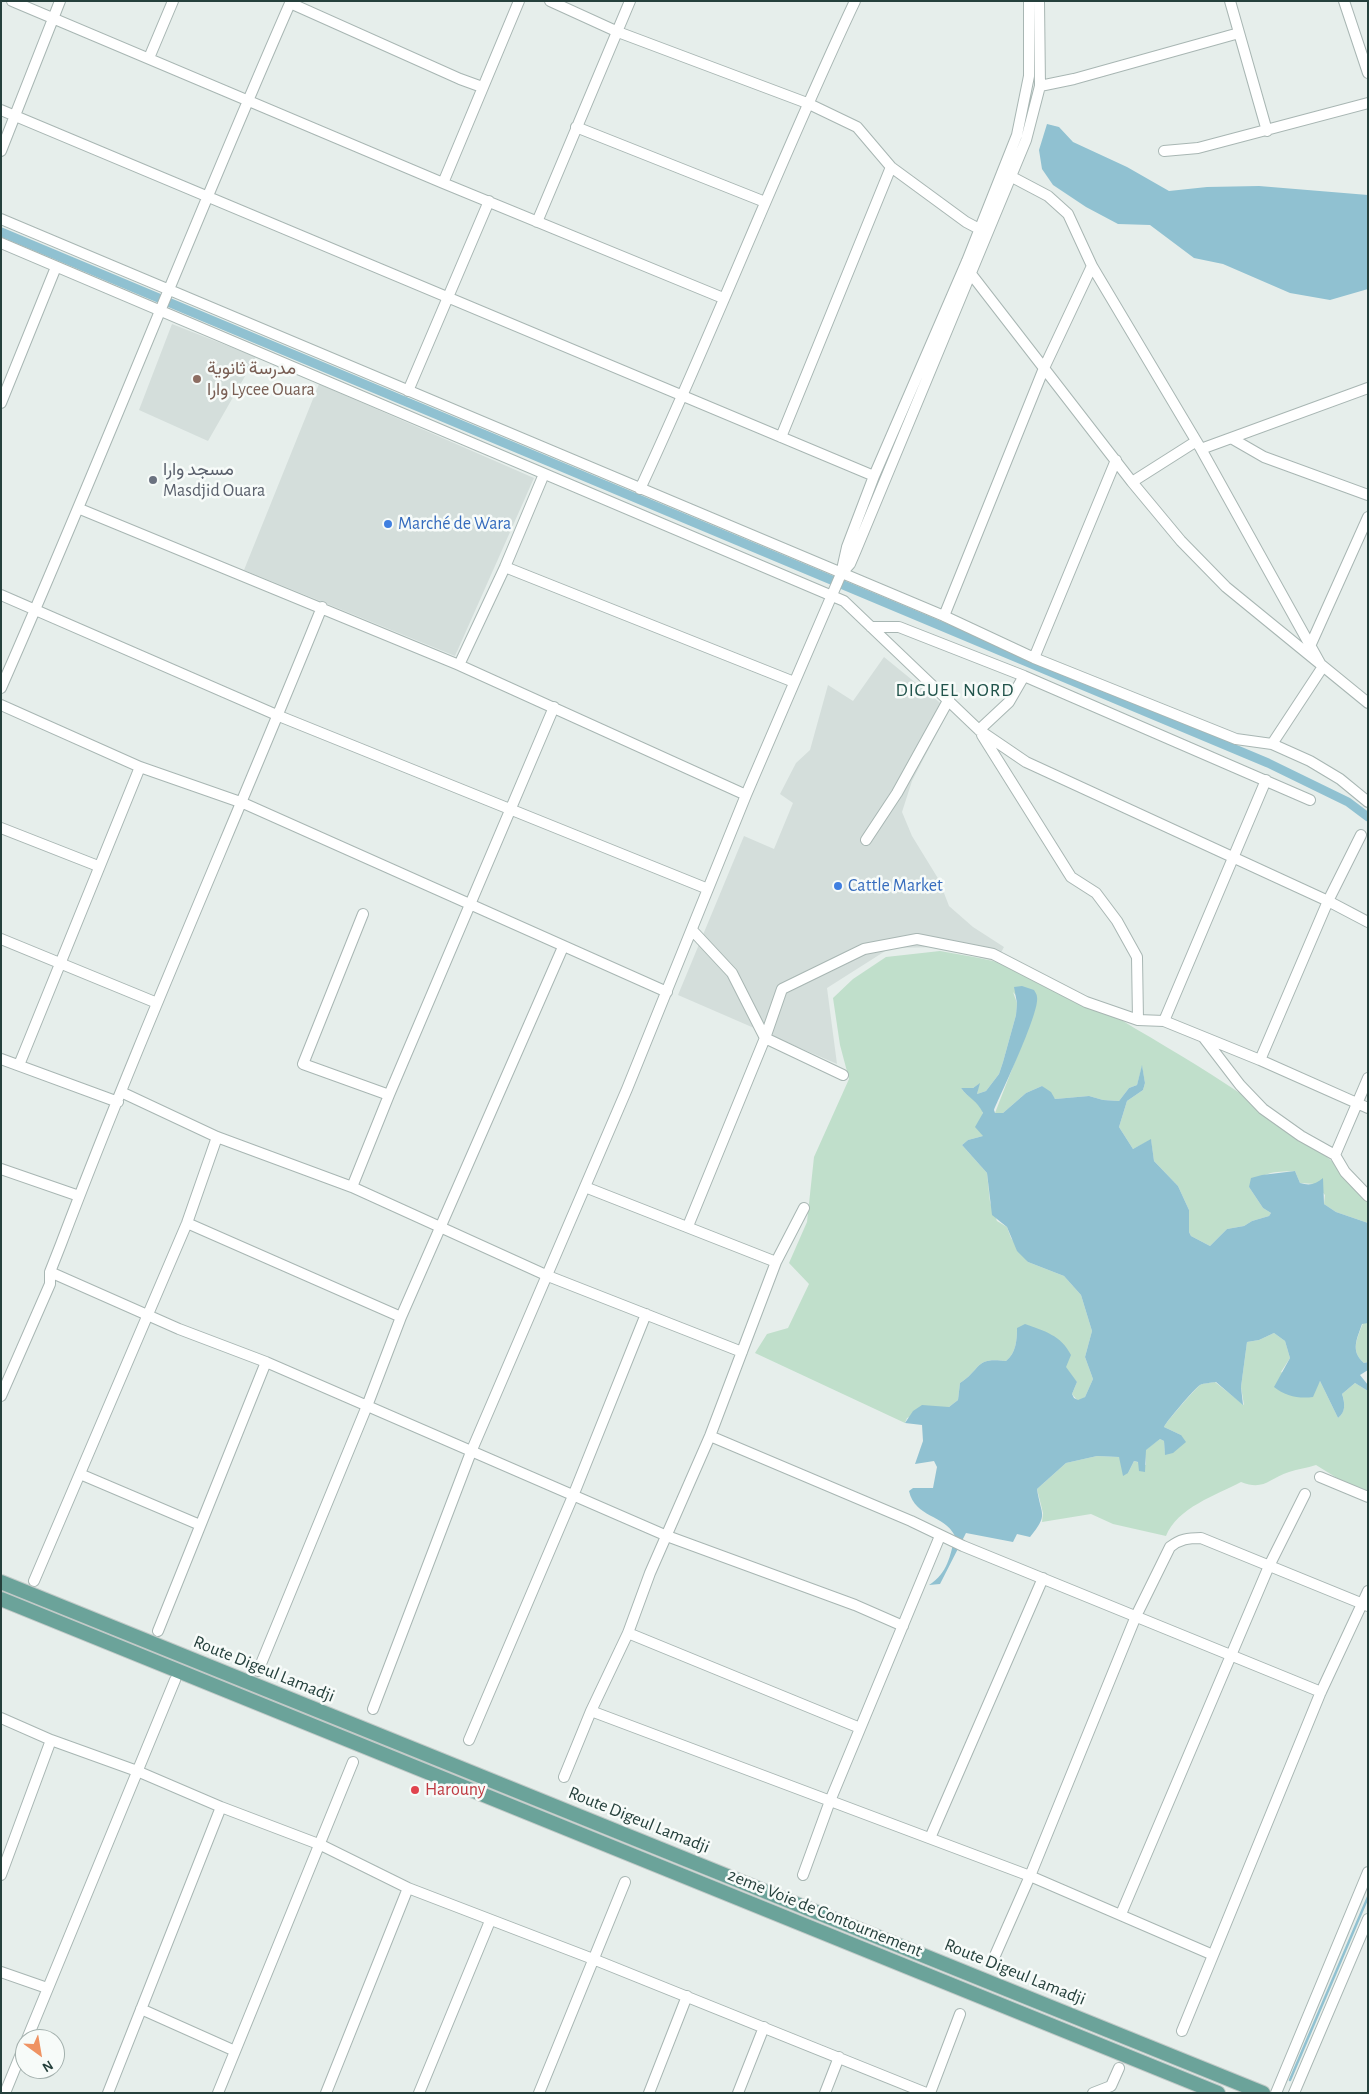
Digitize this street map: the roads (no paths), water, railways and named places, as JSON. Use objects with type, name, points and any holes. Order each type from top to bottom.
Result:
[{"type":"main road","name":"Route Digeul Lamadji","points":[[1,1582],[1264,2093]]},
{"type":"main road","name":"2eme Voie de Contournement","points":[[1,1599],[1218,2093]]},
{"type":"street","points":[[12,1],[443,183],[723,298]]},
{"type":"street","points":[[1,151],[16,117],[60,1]]},
{"type":"street","points":[[150,58],[173,1]]},
{"type":"street","points":[[443,183],[519,1]]},
{"type":"street","points":[[550,1],[618,32],[807,103],[858,127],[891,167],[984,231]]},
{"type":"street","points":[[537,222],[630,1]]},
{"type":"street","points":[[640,489],[683,396],[807,103],[855,1]]},
{"type":"street","points":[[373,1710],[471,1452],[548,1276],[667,992],[746,795],[833,593],[840,576],[847,547],[874,476],[965,266],[1012,177],[1026,98],[1029,66],[1029,1]]},
{"type":"street","points":[[840,576],[850,564],[972,274],[984,231],[1037,102],[1040,86],[1039,1]]},
{"type":"street","points":[[1230,1],[1267,131]]},
{"type":"street","points":[[1344,1],[1368,73]]},
{"type":"street","points":[[1,688],[80,509],[167,292],[290,2],[482,87]]},
{"type":"street","points":[[1040,86],[1074,79],[1239,33]]},
{"type":"street","points":[[1164,151],[1198,148],[1368,103]]},
{"type":"street","points":[[1,110],[446,299],[874,476]]},
{"type":"street","points":[[576,127],[765,202]]},
{"type":"street","points":[[781,437],[891,167]]},
{"type":"street","points":[[1012,177],[1059,204],[1068,214],[1092,266],[1198,445],[1311,644],[1322,668]]},
{"type":"street","points":[[408,392],[489,201]]},
{"type":"street","points":[[1,219],[167,292],[640,489],[840,576],[944,616],[1034,658],[1236,739],[1272,744],[1340,779],[1368,802]]},
{"type":"street","points":[[1,243],[56,267],[161,308],[544,474],[833,593],[844,601],[936,690],[949,699],[979,730],[1026,762],[1083,787],[1233,859],[1328,900],[1368,922]]},
{"type":"street","points":[[965,266],[1132,482],[1181,540],[1226,587],[1322,668],[1368,703]]},
{"type":"street","points":[[944,616],[1044,368],[1092,266]]},
{"type":"street","points":[[1,403],[56,267]]},
{"type":"street","points":[[1132,482],[1198,445],[1231,438],[1368,388]]},
{"type":"street","points":[[1231,438],[1264,457],[1368,495]]},
{"type":"street","points":[[1034,658],[1116,460]]},
{"type":"street","points":[[459,665],[505,567],[544,474]]},
{"type":"street","points":[[80,509],[459,665],[746,795]]},
{"type":"street","points":[[1311,644],[1368,517]]},
{"type":"street","points":[[505,567],[794,682]]},
{"type":"street","points":[[1,595],[279,716],[708,889]]},
{"type":"street","points":[[1,1396],[50,1284],[50,1272],[157,1003],[243,803],[322,608]]},
{"type":"street","points":[[870,627],[899,628],[1024,676],[1310,800]]},
{"type":"street","points":[[1272,744],[1322,668]]},
{"type":"street","points":[[979,730],[1009,702],[1024,676]]},
{"type":"street","points":[[866,840],[897,793],[949,699]]},
{"type":"street","points":[[1,705],[140,767],[243,803],[667,992]]},
{"type":"street","points":[[352,1187],[469,904],[554,707]]},
{"type":"street","points":[[979,730],[1071,876],[1096,893],[1117,920],[1137,957],[1138,1020]]},
{"type":"street","points":[[19,1065],[98,866],[140,767]]},
{"type":"street","points":[[1164,1021],[1266,780]]},
{"type":"street","points":[[1,828],[98,866]]},
{"type":"street","points":[[1260,1060],[1328,900],[1361,835]]},
{"type":"street","points":[[363,914],[302,1064],[389,1095]]},
{"type":"street","points":[[692,930],[732,973],[765,1038],[843,1075]]},
{"type":"street","points":[[1,939],[157,1003]]},
{"type":"street","points":[[688,1226],[765,1038],[782,989],[864,950],[917,939],[993,954],[1086,1002],[1138,1020],[1164,1021],[1260,1060],[1368,1108]]},
{"type":"street","points":[[258,1671],[440,1226],[563,947]]},
{"type":"street","points":[[1203,1036],[1240,1085],[1263,1109],[1301,1136],[1335,1155],[1345,1172],[1368,1196]]},
{"type":"street","points":[[1,1059],[120,1097],[217,1137],[352,1187],[548,1276],[742,1352]]},
{"type":"street","points":[[1335,1155],[1368,1078]]},
{"type":"street","points":[[34,1581],[187,1223],[217,1137]]},
{"type":"street","points":[[1,1169],[79,1196]]},
{"type":"street","points":[[584,1187],[688,1226],[776,1262]]},
{"type":"street","points":[[564,1777],[591,1711],[628,1633],[710,1436],[776,1262],[804,1208]]},
{"type":"street","points":[[187,1223],[402,1317]]},
{"type":"street","points":[[50,1272],[147,1316],[266,1362],[667,1536],[855,1605],[903,1626]]},
{"type":"street","points":[[468,1740],[573,1496],[646,1314]]},
{"type":"street","points":[[158,1631],[266,1362]]},
{"type":"street","points":[[710,1436],[940,1536],[1321,1692]]},
{"type":"street","points":[[80,1474],[200,1525]]},
{"type":"street","points":[[1320,1477],[1368,1497]]},
{"type":"street","points":[[1121,1914],[1269,1566],[1306,1494]]},
{"type":"street","points":[[803,1875],[830,1800],[940,1536]]},
{"type":"street","points":[[993,1960],[1030,1876],[1136,1616],[1165,1554],[1177,1541],[1201,1538],[1365,1605]]},
{"type":"street","points":[[930,1838],[1043,1578]]},
{"type":"street","points":[[1182,2031],[1321,1692],[1365,1605],[1368,1591]]},
{"type":"street","points":[[628,1633],[860,1728]]},
{"type":"street","points":[[31,2029],[175,1680]]},
{"type":"street","points":[[591,1711],[1030,1876],[1213,1955]]},
{"type":"street","points":[[1,1718],[51,1740],[137,1771],[220,1808],[321,1845],[408,1888],[687,1996],[926,2093]]},
{"type":"street","points":[[1,1875],[51,1740]]},
{"type":"street","points":[[218,2093],[321,1845],[353,1762]]},
{"type":"street","points":[[108,2093],[220,1808]]},
{"type":"street","points":[[1276,2093],[1368,1872]]},
{"type":"street","points":[[539,2093],[625,1882]]},
{"type":"street","points":[[326,2093],[408,1888]]},
{"type":"street","points":[[1294,2093],[1364,1940],[1368,1918]]},
{"type":"street","points":[[419,2093],[490,1921]]},
{"type":"street","points":[[1,1972],[47,1988]]},
{"type":"street","points":[[649,2093],[687,1996]]},
{"type":"street","points":[[141,2009],[236,2051]]},
{"type":"street","points":[[930,2093],[960,2014]]},
{"type":"street","points":[[738,2093],[764,2027]]},
{"type":"street","points":[[825,2093],[839,2057]]},
{"type":"street","points":[[5,2093],[6,2079],[15,2062]]},
{"type":"street","points":[[1093,2093],[1109,2089],[1119,2068]]},
{"type":"water","points":[[1047,124],[1059,127],[1073,142],[1127,167],[1169,191],[1207,187],[1259,186],[1368,195],[1368,289],[1330,300],[1290,293],[1223,264],[1194,258],[1150,225],[1118,224],[1086,207],[1053,185],[1042,169],[1039,150]]},
{"type":"water","points":[[1022,986],[1034,990],[1037,996],[1036,1005],[1027,1034],[994,1110],[995,1113],[1003,1113],[1026,1093],[1042,1086],[1051,1092],[1055,1099],[1089,1096],[1103,1100],[1119,1101],[1129,1088],[1137,1085],[1142,1065],[1145,1083],[1143,1090],[1127,1101],[1119,1127],[1133,1149],[1151,1139],[1154,1161],[1178,1186],[1189,1210],[1189,1232],[1191,1236],[1210,1246],[1227,1229],[1244,1226],[1252,1221],[1269,1216],[1271,1213],[1263,1208],[1249,1187],[1251,1178],[1295,1171],[1300,1183],[1313,1184],[1323,1178],[1324,1204],[1336,1212],[1368,1223],[1368,1323],[1362,1324],[1356,1349],[1357,1354],[1364,1363],[1368,1362],[1368,1370],[1360,1375],[1368,1385],[1368,1391],[1355,1383],[1342,1394],[1344,1407],[1338,1418],[1320,1381],[1313,1397],[1292,1396],[1274,1387],[1290,1358],[1285,1341],[1274,1333],[1259,1340],[1247,1342],[1241,1387],[1243,1405],[1216,1382],[1200,1385],[1164,1427],[1181,1435],[1186,1442],[1173,1453],[1165,1455],[1164,1441],[1160,1439],[1146,1450],[1145,1472],[1139,1471],[1138,1462],[1134,1461],[1128,1473],[1123,1476],[1119,1457],[1097,1456],[1066,1463],[1037,1489],[1042,1519],[1030,1537],[1017,1534],[1013,1542],[966,1533],[940,1584],[929,1585],[940,1575],[947,1564],[955,1536],[944,1523],[923,1511],[912,1500],[909,1491],[913,1488],[933,1488],[937,1467],[934,1461],[915,1464],[923,1441],[922,1425],[905,1423],[913,1411],[922,1405],[949,1407],[958,1400],[960,1383],[979,1365],[988,1361],[1006,1361],[1009,1358],[1015,1346],[1017,1328],[1025,1324],[1057,1338],[1067,1348],[1071,1355],[1066,1367],[1077,1382],[1072,1394],[1074,1398],[1078,1400],[1085,1397],[1093,1379],[1085,1357],[1092,1331],[1081,1295],[1064,1276],[1028,1262],[1017,1251],[1007,1227],[992,1215],[987,1173],[962,1145],[968,1140],[983,1136],[975,1127],[983,1113],[978,1105],[961,1088],[973,1088],[980,1083],[977,1094],[986,1091],[999,1074],[1016,1015],[1017,1003],[1014,987]]},
{"type":"waterway","points":[[1,232],[1268,763],[1348,802],[1368,817]]},
{"type":"waterway","points":[[1290,2080],[1368,1897]]},
{"type":"place","name":"مدرسة ثانوية وارا Lycee Ouara","points":[[197,379]]},
{"type":"place","name":"مسجد وارا Masdjid Ouara","points":[[153,480]]},
{"type":"place","name":"Marché de Wara","points":[[388,524]]},
{"type":"place","name":"Cattle Market","points":[[838,886]]},
{"type":"place","name":"Harouny","points":[[415,1790]]},
{"type":"district","name":"DIGUEL NORD","points":[[955,690]]}]
